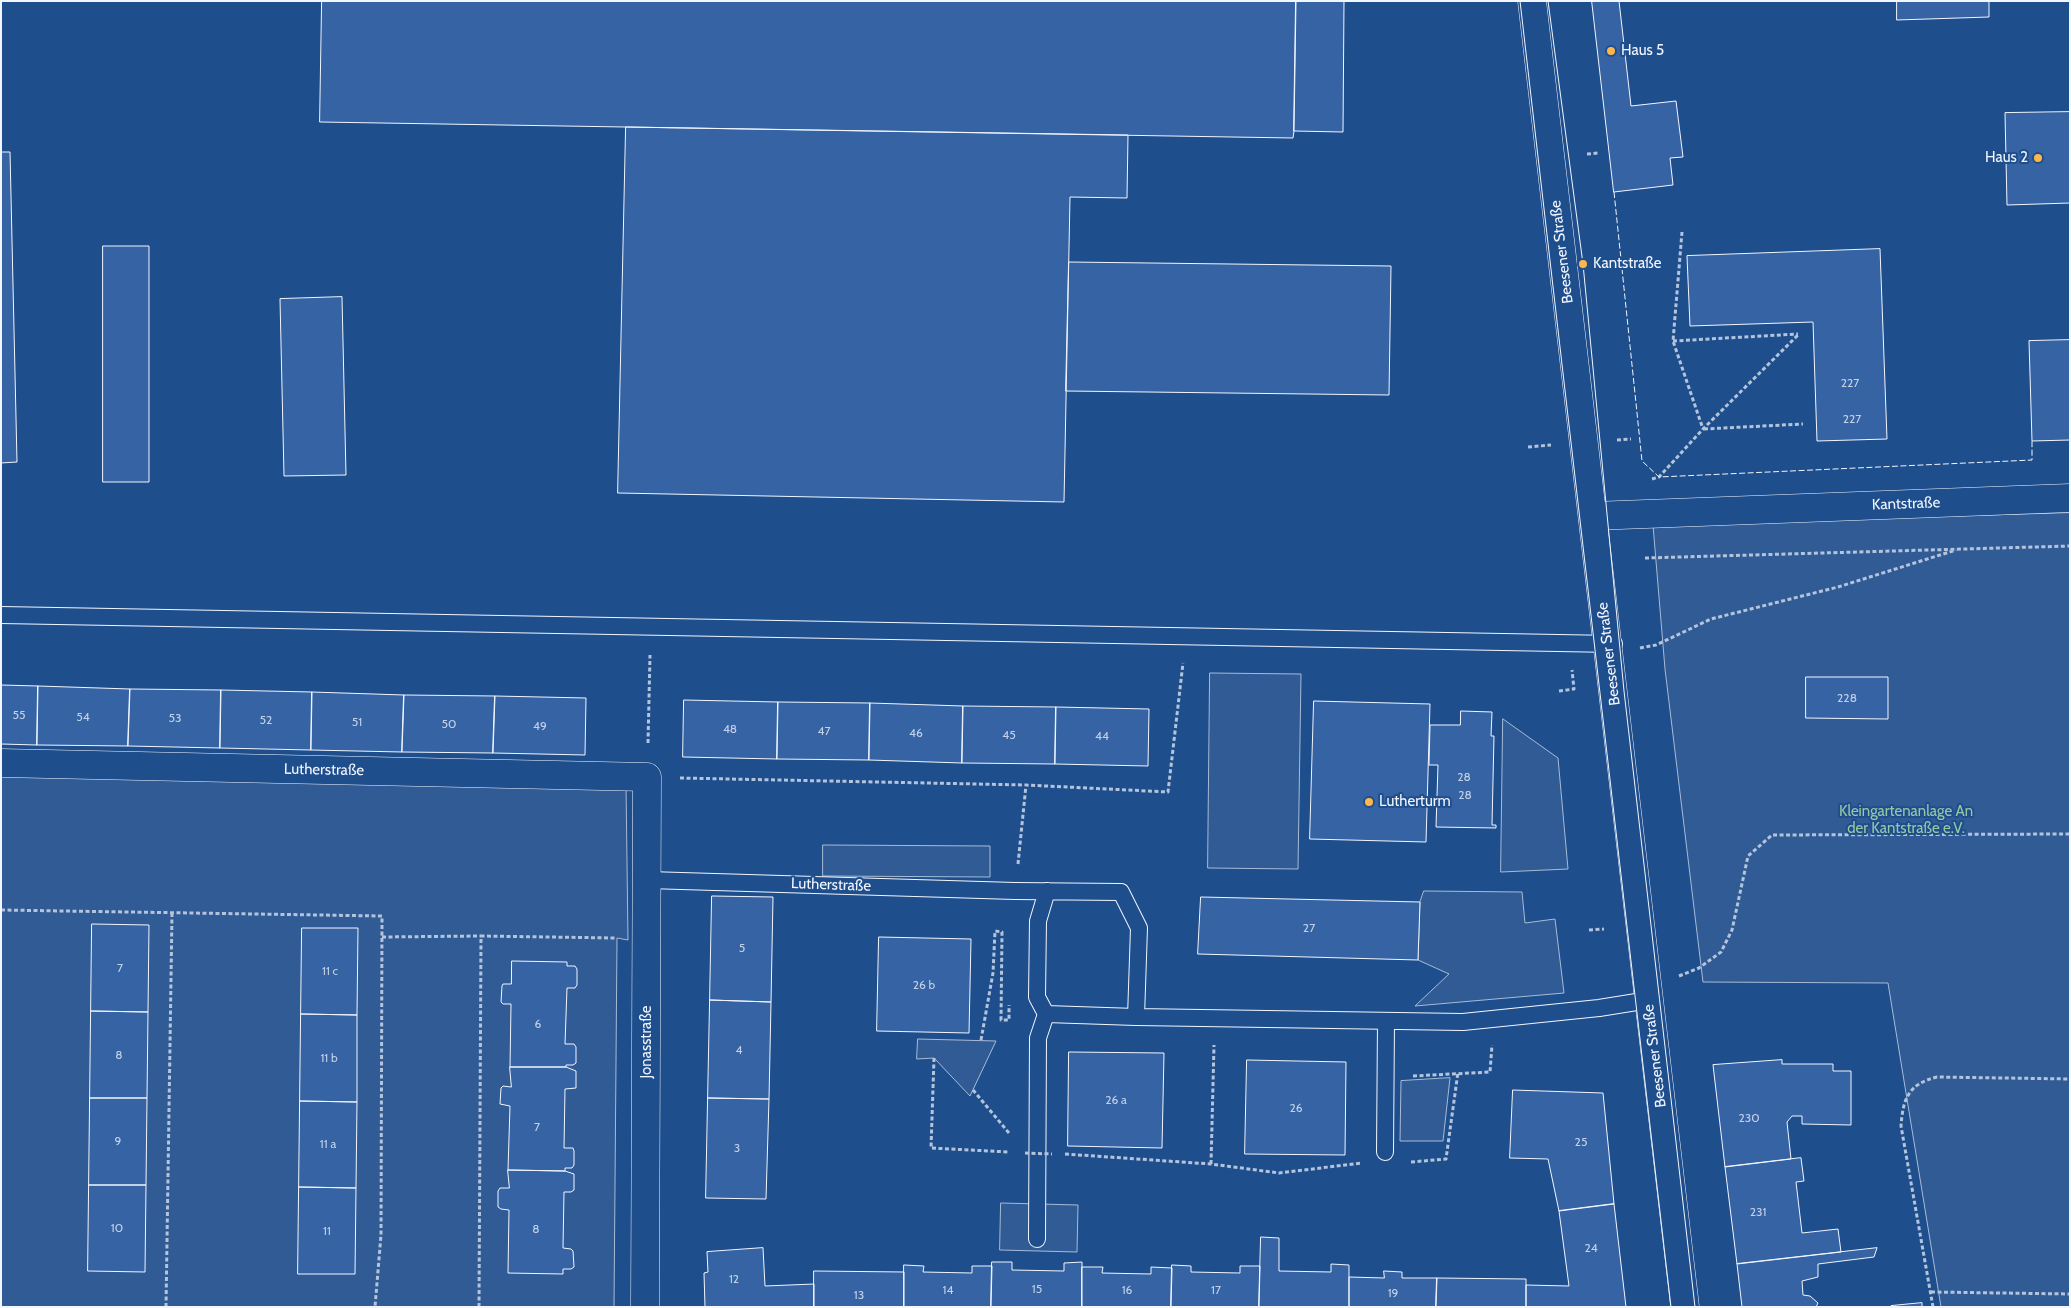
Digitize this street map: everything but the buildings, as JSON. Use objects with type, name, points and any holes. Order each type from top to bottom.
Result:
[{"type":"street","name":"Beesener Straße","points":[[1532,1],[1593,516],[1612,647],[1648,993],[1685,1307]]},
{"type":"street","name":"Kantstraße","points":[[1593,516],[2070,498]]},
{"type":"street","name":"Lutherstraße","points":[[1,762],[647,777]]},
{"type":"street","name":"Jonasstraße","points":[[645,1307],[648,938],[647,777]]},
{"type":"lane","points":[[1,615],[1612,647]]},
{"type":"lane","name":"Lutherstraße","points":[[648,880],[1015,891],[1121,892],[1139,928],[1136,1017]]},
{"type":"lane","points":[[1037,1239],[1038,1038],[1046,1014],[1037,997],[1038,921],[1047,891]]},
{"type":"lane","points":[[1046,1014],[1463,1022],[1493,1020],[1648,993]]},
{"type":"lane","points":[[1378,1157],[1386,1021]]},
{"type":"path","points":[[1588,154],[1598,153]]},
{"type":"path","points":[[1682,232],[1673,341],[1703,429]]},
{"type":"path","points":[[1659,477],[1703,429],[1798,334],[1673,341]]},
{"type":"path","points":[[1703,429],[1804,424]]},
{"type":"path","points":[[1645,558],[2070,546]]},
{"type":"path","points":[[1559,692],[1574,689],[1571,659],[1612,647],[1656,645],[1711,619],[1838,587],[1956,550]]},
{"type":"path","points":[[650,627],[647,777],[1026,785],[1168,792],[1186,638]]},
{"type":"path","points":[[1015,891],[1026,785]]},
{"type":"path","points":[[1648,993],[1694,971],[1721,952],[1732,930],[1748,856],[1772,835],[2070,834]]},
{"type":"path","points":[[1,910],[382,916],[381,1235],[375,1307]]},
{"type":"path","points":[[166,1307],[172,913]]},
{"type":"path","points":[[1589,930],[1604,929]]},
{"type":"path","points":[[982,1040],[993,973],[995,932],[1002,932],[1001,1020],[1009,1020],[1010,1001]]},
{"type":"path","points":[[479,1307],[481,936]]},
{"type":"path","points":[[382,937],[648,938]]},
{"type":"path","points":[[1211,1164],[1214,1018]]},
{"type":"path","points":[[1405,1077],[1458,1072],[1490,1072],[1493,1020]]},
{"type":"path","points":[[934,1058],[931,1148],[1211,1164],[1279,1173],[1378,1157]]},
{"type":"path","points":[[1407,1162],[1446,1159],[1458,1072]]},
{"type":"path","points":[[1933,1307],[1901,1126],[1902,1107],[1910,1092],[1922,1080],[1937,1077],[2070,1079]]},
{"type":"path","points":[[973,1090],[1013,1139]]},
{"type":"path","points":[[1019,1146],[1025,1153]]},
{"type":"path","points":[[1931,1292],[2070,1294]]},
{"type":"shaded area","points":[[2070,513],[2070,1307],[1941,1307],[1888,983],[1703,982],[1665,669],[1653,525]]},
{"type":"shaded area","points":[[1210,673],[1301,674],[1298,869],[1208,868]]},
{"type":"shaded area","points":[[1503,719],[1558,758],[1568,869],[1501,872]]},
{"type":"shaded area","points":[[1,773],[626,785],[628,940],[617,938],[614,1307],[1,1307]]},
{"type":"shaded area","points":[[823,845],[990,846],[990,877],[823,876]]},
{"type":"shaded area","points":[[1424,891],[1522,892],[1525,923],[1555,919],[1564,993],[1415,1006],[1449,974],[1418,960],[1420,902]]},
{"type":"shaded area","points":[[918,1039],[996,1041],[970,1096],[934,1058],[917,1059]]},
{"type":"shaded area","points":[[1450,1078],[1443,1141],[1400,1141],[1401,1081]]},
{"type":"shaded area","points":[[1001,1203],[1078,1205],[1077,1252],[1000,1250]]},
{"type":"tram line","points":[[1520,1],[1671,1307]]},
{"type":"tram line","points":[[1548,1],[1583,264],[1624,691],[1695,1307]]},
{"type":"fence","points":[[1614,192],[1642,461],[1659,477],[2032,460],[2032,441]]},
{"type":"place","name":"Haus 5","points":[[1611,51]]},
{"type":"place","name":"Haus 2","points":[[2038,158]]},
{"type":"place","name":"Kantstraße","points":[[1583,264]]},
{"type":"place","name":"Lutherturm","points":[[1369,802]]},
{"type":"park label","name":"Kleingartenanlage An der Kantstraße e.V.","points":[[1906,820]]}]
